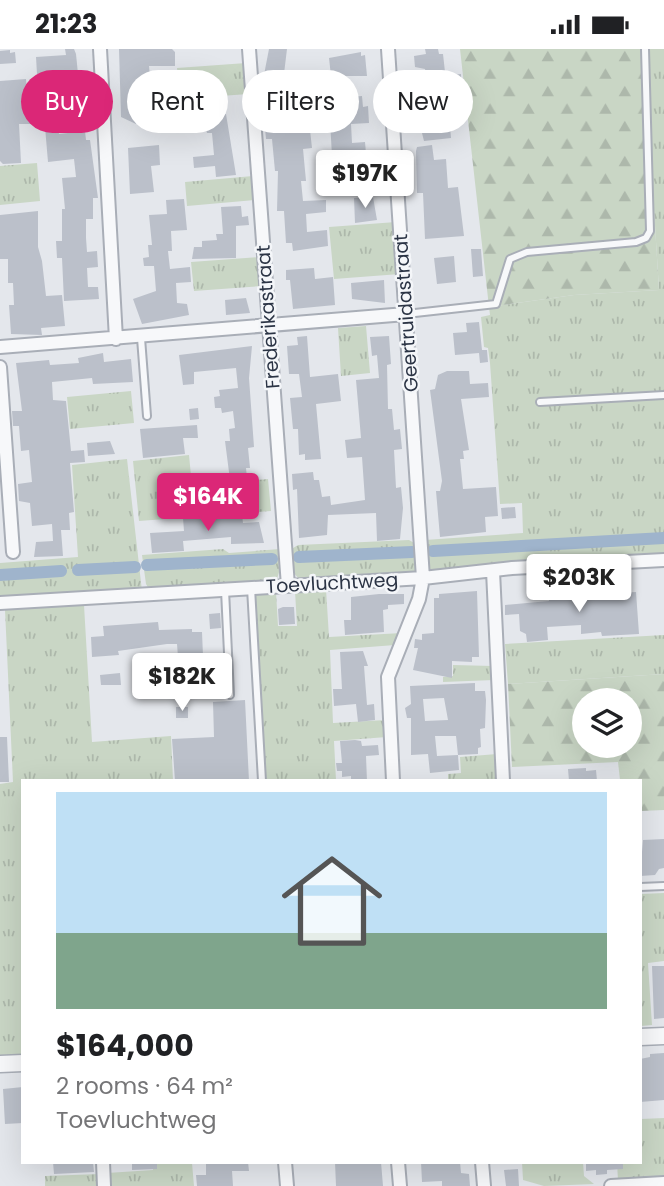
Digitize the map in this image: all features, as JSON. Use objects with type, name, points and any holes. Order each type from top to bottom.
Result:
[{"type":"street","points":[[100,49],[116,339]]},
{"type":"street","name":"Frederikastraat","points":[[249,49],[288,586]]},
{"type":"street","name":"Geertruidastraat","points":[[388,49],[423,578],[419,599],[388,677],[393,779]]},
{"type":"street","points":[[0,348],[407,314]]},
{"type":"street","points":[[0,367],[13,552]]},
{"type":"street","name":"Toevluchtweg","points":[[0,603],[423,578],[664,560]]},
{"type":"street","points":[[493,571],[503,779]]},
{"type":"street","points":[[642,1037],[664,1036]]},
{"type":"street","points":[[0,1064],[21,1063]]},
{"type":"street","points":[[103,1164],[104,1186]]},
{"type":"street","points":[[285,1164],[287,1186]]},
{"type":"street","points":[[398,1164],[400,1186]]},
{"type":"street","points":[[482,1164],[484,1186]]},
{"type":"street","points":[[611,1186],[664,1183]]},
{"type":"lane","points":[[407,314],[496,304],[510,259],[527,252],[636,242],[646,238],[650,231],[645,49]]},
{"type":"lane","points":[[141,338],[147,416]]},
{"type":"lane","points":[[540,402],[664,395]]},
{"type":"lane","points":[[251,588],[262,779]]},
{"type":"lane","points":[[225,590],[230,695]]},
{"type":"lane","points":[[642,887],[664,885]]},
{"type":"green space","points":[[460,49],[644,49],[659,290],[574,295],[489,307],[469,133],[473,133],[473,70],[462,70]]},
{"type":"green space","points":[[644,49],[664,49],[664,554],[430,571],[425,540],[523,533],[522,503],[500,504],[490,363],[488,348],[484,347],[481,317],[490,315],[489,307],[574,295],[659,290]]},
{"type":"green space","points":[[246,63],[246,70],[242,70],[242,94],[228,95],[228,70],[177,68]]},
{"type":"green space","points":[[37,163],[40,201],[0,205],[0,166]]},
{"type":"green space","points":[[253,176],[255,200],[187,206],[185,182]]},
{"type":"green space","points":[[396,222],[400,274],[334,279],[329,227]]},
{"type":"green space","points":[[260,257],[262,286],[194,291],[191,262]]},
{"type":"green space","points":[[366,326],[370,373],[341,376],[338,328]]},
{"type":"green space","points":[[131,391],[134,423],[70,429],[67,397]]},
{"type":"green space","points":[[189,455],[192,486],[268,479],[271,511],[139,521],[133,461]]},
{"type":"green space","points":[[127,459],[142,591],[0,600],[0,563],[78,557],[72,465]]},
{"type":"green space","points":[[409,540],[416,544],[416,573],[299,579],[293,572],[290,550],[298,545]]},
{"type":"green space","points":[[223,549],[229,553],[280,549],[282,562],[277,579],[149,589],[146,584],[142,555]]},
{"type":"green space","points":[[326,589],[329,637],[402,633],[395,645],[330,650],[333,723],[386,720],[387,737],[334,741],[336,779],[258,779],[250,593],[276,592],[278,626],[297,626],[295,591]]},
{"type":"green space","points":[[84,605],[92,742],[171,736],[173,779],[21,779],[21,1059],[0,1059],[0,784],[13,782],[5,610]]},
{"type":"green space","points":[[664,635],[664,674],[508,684],[505,644]]},
{"type":"green space","points":[[453,665],[493,666],[494,680],[443,682],[443,677],[453,676]]},
{"type":"green space","points":[[664,674],[664,810],[642,811],[642,779],[620,779],[618,762],[512,767],[508,684]]},
{"type":"green space","points":[[497,754],[499,779],[448,779],[448,774],[461,773],[460,757]]},
{"type":"green space","points":[[664,893],[664,961],[648,963],[652,1025],[642,1026],[642,894]]},
{"type":"green space","points":[[664,1118],[664,1177],[618,1181],[617,1164],[642,1164],[642,1119]]},
{"type":"green space","points":[[153,1164],[192,1164],[194,1186],[108,1186],[107,1173],[153,1170]]},
{"type":"green space","points":[[522,1164],[583,1164],[584,1176],[594,1184],[544,1186],[523,1180]]},
{"type":"green space","points":[[100,1174],[100,1186],[45,1186],[45,1176]]},
{"type":"building","points":[[65,49],[74,49],[78,70],[37,70],[36,57],[66,55]]},
{"type":"building","points":[[119,49],[172,49],[175,52],[175,66],[149,66],[149,70],[127,70],[127,120],[121,117]]},
{"type":"building","points":[[269,49],[287,49],[284,70],[265,70]]},
{"type":"building","points":[[425,49],[438,49],[439,54],[443,54],[445,70],[415,67],[414,56],[426,54]]},
{"type":"building","points":[[10,50],[10,53],[15,52],[16,63],[0,64],[0,51]]},
{"type":"building","points":[[361,52],[361,56],[365,55],[367,76],[359,76],[359,70],[330,70],[329,58]]},
{"type":"building","points":[[21,79],[21,163],[3,164],[0,161],[0,81]]},
{"type":"building","points":[[359,96],[362,96],[363,107],[368,106],[369,123],[359,124]]},
{"type":"building","points":[[228,126],[236,175],[216,177],[215,166],[194,168],[193,157],[214,155],[212,133],[228,133]]},
{"type":"building","points":[[46,133],[85,133],[86,140],[90,140],[98,198],[93,198],[93,219],[86,219],[86,238],[87,252],[97,251],[98,267],[87,268],[88,287],[98,287],[99,299],[64,301],[62,258],[57,258],[56,241],[62,241],[62,209],[65,209],[62,178],[76,177],[74,159],[48,162]]},
{"type":"building","points":[[265,133],[310,133],[312,148],[303,149],[306,181],[301,181],[303,201],[326,200],[326,212],[306,214],[307,232],[327,230],[328,246],[293,251],[292,243],[286,243],[284,211],[277,211],[278,171],[275,171],[272,139],[266,139]]},
{"type":"building","points":[[331,133],[351,133],[352,143],[365,142],[367,165],[351,166],[349,190],[334,190]]},
{"type":"building","points":[[422,133],[451,133],[451,138],[424,141]]},
{"type":"building","points":[[159,145],[160,165],[151,166],[154,192],[130,194],[128,148]]},
{"type":"building","points":[[432,145],[434,160],[446,159],[448,188],[458,187],[464,236],[425,239],[423,193],[417,193],[416,151],[417,147]]},
{"type":"building","points":[[373,197],[377,220],[355,223],[354,198]]},
{"type":"building","points":[[184,199],[187,230],[171,231],[172,251],[168,251],[170,269],[190,267],[191,282],[176,283],[177,303],[187,304],[189,315],[142,324],[133,299],[156,291],[154,266],[144,266],[143,258],[149,257],[148,245],[152,245],[149,215],[167,214],[166,200]]},
{"type":"building","points":[[241,206],[242,217],[248,216],[249,225],[236,226],[236,258],[192,259],[194,247],[202,247],[202,241],[217,240],[216,234],[223,234],[221,207]]},
{"type":"building","points":[[38,211],[38,247],[46,296],[62,295],[65,326],[41,328],[42,335],[11,334],[9,305],[14,305],[13,283],[8,283],[8,259],[0,259],[0,215]]},
{"type":"building","points":[[471,249],[481,249],[483,276],[473,277]]},
{"type":"building","points":[[454,256],[456,282],[437,284],[434,258]]},
{"type":"building","points":[[314,268],[315,279],[333,277],[335,305],[293,309],[290,280],[286,280],[286,270]]},
{"type":"building","points":[[384,280],[385,303],[352,299],[351,283]]},
{"type":"building","points":[[246,298],[250,313],[226,315],[225,300]]},
{"type":"building","points":[[479,322],[482,350],[487,350],[488,362],[480,363],[479,353],[455,355],[453,333],[467,332],[466,323]]},
{"type":"building","points":[[307,336],[310,377],[338,374],[341,401],[316,404],[321,459],[305,460],[305,454],[299,455],[298,429],[293,429],[290,398],[302,397],[299,374],[289,374],[287,346],[298,345],[297,337]]},
{"type":"building","points":[[389,336],[391,364],[387,365],[388,409],[392,409],[394,430],[400,429],[402,449],[394,450],[396,488],[401,487],[403,508],[400,539],[377,541],[376,513],[328,515],[327,535],[299,538],[297,489],[293,490],[292,474],[313,472],[314,480],[319,480],[322,497],[330,496],[331,505],[365,500],[362,457],[347,458],[345,440],[361,438],[356,380],[379,378],[377,355],[372,356],[370,337]]},
{"type":"building","points":[[252,346],[249,378],[254,447],[248,448],[250,468],[246,468],[247,478],[230,480],[225,441],[230,441],[229,429],[235,428],[233,411],[222,413],[221,408],[215,408],[214,397],[220,396],[219,390],[238,388],[236,368],[194,372],[194,384],[183,385],[179,355]]},
{"type":"building","points":[[103,353],[104,362],[131,359],[133,382],[93,384],[92,378],[52,382],[53,400],[66,401],[71,451],[84,450],[85,462],[70,463],[74,512],[69,513],[70,530],[61,530],[63,556],[34,557],[36,542],[53,541],[52,524],[32,526],[30,503],[19,501],[18,484],[32,482],[29,450],[21,451],[19,426],[13,426],[12,411],[22,411],[16,363],[49,360],[50,365],[79,363],[78,358]]},
{"type":"building","points":[[447,371],[469,371],[470,384],[488,383],[489,397],[461,399],[469,450],[463,451],[464,459],[460,459],[463,489],[496,487],[498,516],[485,517],[486,532],[440,537],[436,491],[440,491],[442,481],[430,390],[435,389],[438,375]]},
{"type":"building","points":[[198,408],[199,419],[190,420],[189,409]]},
{"type":"building","points":[[197,425],[198,438],[183,438],[185,454],[143,458],[140,429]]},
{"type":"building","points":[[110,441],[115,454],[88,456],[87,443]]},
{"type":"building","points":[[515,507],[516,518],[502,519],[501,508]]},
{"type":"building","points":[[242,515],[243,523],[259,522],[264,543],[231,544],[231,537],[183,541],[184,551],[152,553],[150,533],[184,531],[183,518]]},
{"type":"building","points":[[564,589],[565,596],[596,592],[636,592],[639,634],[602,636],[601,632],[581,634],[581,625],[547,627],[548,640],[527,642],[526,634],[520,631],[519,614],[505,615],[505,605],[549,601],[548,591]]},
{"type":"building","points":[[477,591],[479,657],[472,657],[472,662],[452,661],[452,678],[413,670],[418,648],[414,648],[415,639],[422,640],[422,634],[434,633],[434,598],[439,598],[439,594]]},
{"type":"building","points":[[404,594],[404,604],[388,605],[388,609],[383,610],[384,632],[345,635],[344,620],[351,620],[351,597]]},
{"type":"building","points":[[294,607],[295,624],[279,625],[278,609]]},
{"type":"building","points":[[220,613],[221,628],[210,629],[209,614]]},
{"type":"building","points":[[158,622],[159,630],[192,629],[192,632],[202,632],[203,656],[178,657],[177,644],[167,644],[118,651],[119,655],[92,657],[91,637],[104,636],[103,626]]},
{"type":"building","points":[[363,651],[368,666],[364,666],[367,705],[374,704],[375,720],[358,722],[356,704],[334,706],[333,689],[342,689],[340,652]]},
{"type":"building","points":[[120,673],[121,685],[101,685],[100,675]]},
{"type":"building","points":[[475,683],[475,691],[485,691],[485,728],[480,729],[481,747],[478,748],[478,754],[458,755],[459,770],[430,773],[428,754],[411,755],[411,718],[407,718],[405,708],[411,704],[410,686]],"holes":[[[444,698],[448,720],[425,721],[423,699]],[[435,736],[456,736],[458,755],[437,756]]]},
{"type":"building","points":[[245,700],[249,779],[175,779],[172,739],[214,737],[213,702]]},
{"type":"building","points":[[176,707],[188,707],[188,718],[176,718]]},
{"type":"building","points":[[0,737],[7,737],[9,782],[0,782]]},
{"type":"building","points":[[340,741],[361,741],[362,746],[378,745],[379,755],[366,756],[367,779],[342,777],[342,771],[337,771],[336,763],[342,763]]},
{"type":"building","points":[[568,769],[596,770],[597,779],[569,779]]},
{"type":"building","points":[[664,839],[664,868],[659,869],[655,875],[642,876],[643,840]]},
{"type":"building","points":[[652,966],[664,966],[664,1018],[654,1019]]},
{"type":"building","points":[[664,1053],[664,1100],[642,1102],[642,1059],[650,1057],[650,1054]]},
{"type":"building","points":[[21,1087],[21,1123],[5,1124],[3,1089]]},
{"type":"building","points":[[53,1164],[93,1164],[94,1172],[54,1174]]},
{"type":"building","points":[[132,1164],[157,1164],[157,1169],[132,1170]]},
{"type":"building","points":[[206,1164],[248,1164],[249,1171],[232,1171],[233,1186],[197,1186],[196,1175],[206,1175]]},
{"type":"building","points":[[335,1164],[381,1164],[383,1186],[336,1186]]},
{"type":"building","points":[[421,1164],[460,1164],[461,1173],[469,1174],[470,1186],[442,1186],[442,1181],[422,1182]]},
{"type":"building","points":[[586,1164],[623,1164],[623,1169],[607,1170],[607,1174],[596,1175],[596,1170],[586,1171]]},
{"type":"building","points":[[518,1169],[519,1186],[506,1186],[504,1170]]},
{"type":"waterway","points":[[433,551],[664,538]]},
{"type":"waterway","points":[[299,557],[412,552]]},
{"type":"waterway","points":[[147,565],[272,559]]},
{"type":"waterway","points":[[78,570],[135,567]]},
{"type":"waterway","points":[[0,575],[61,571]]}]
